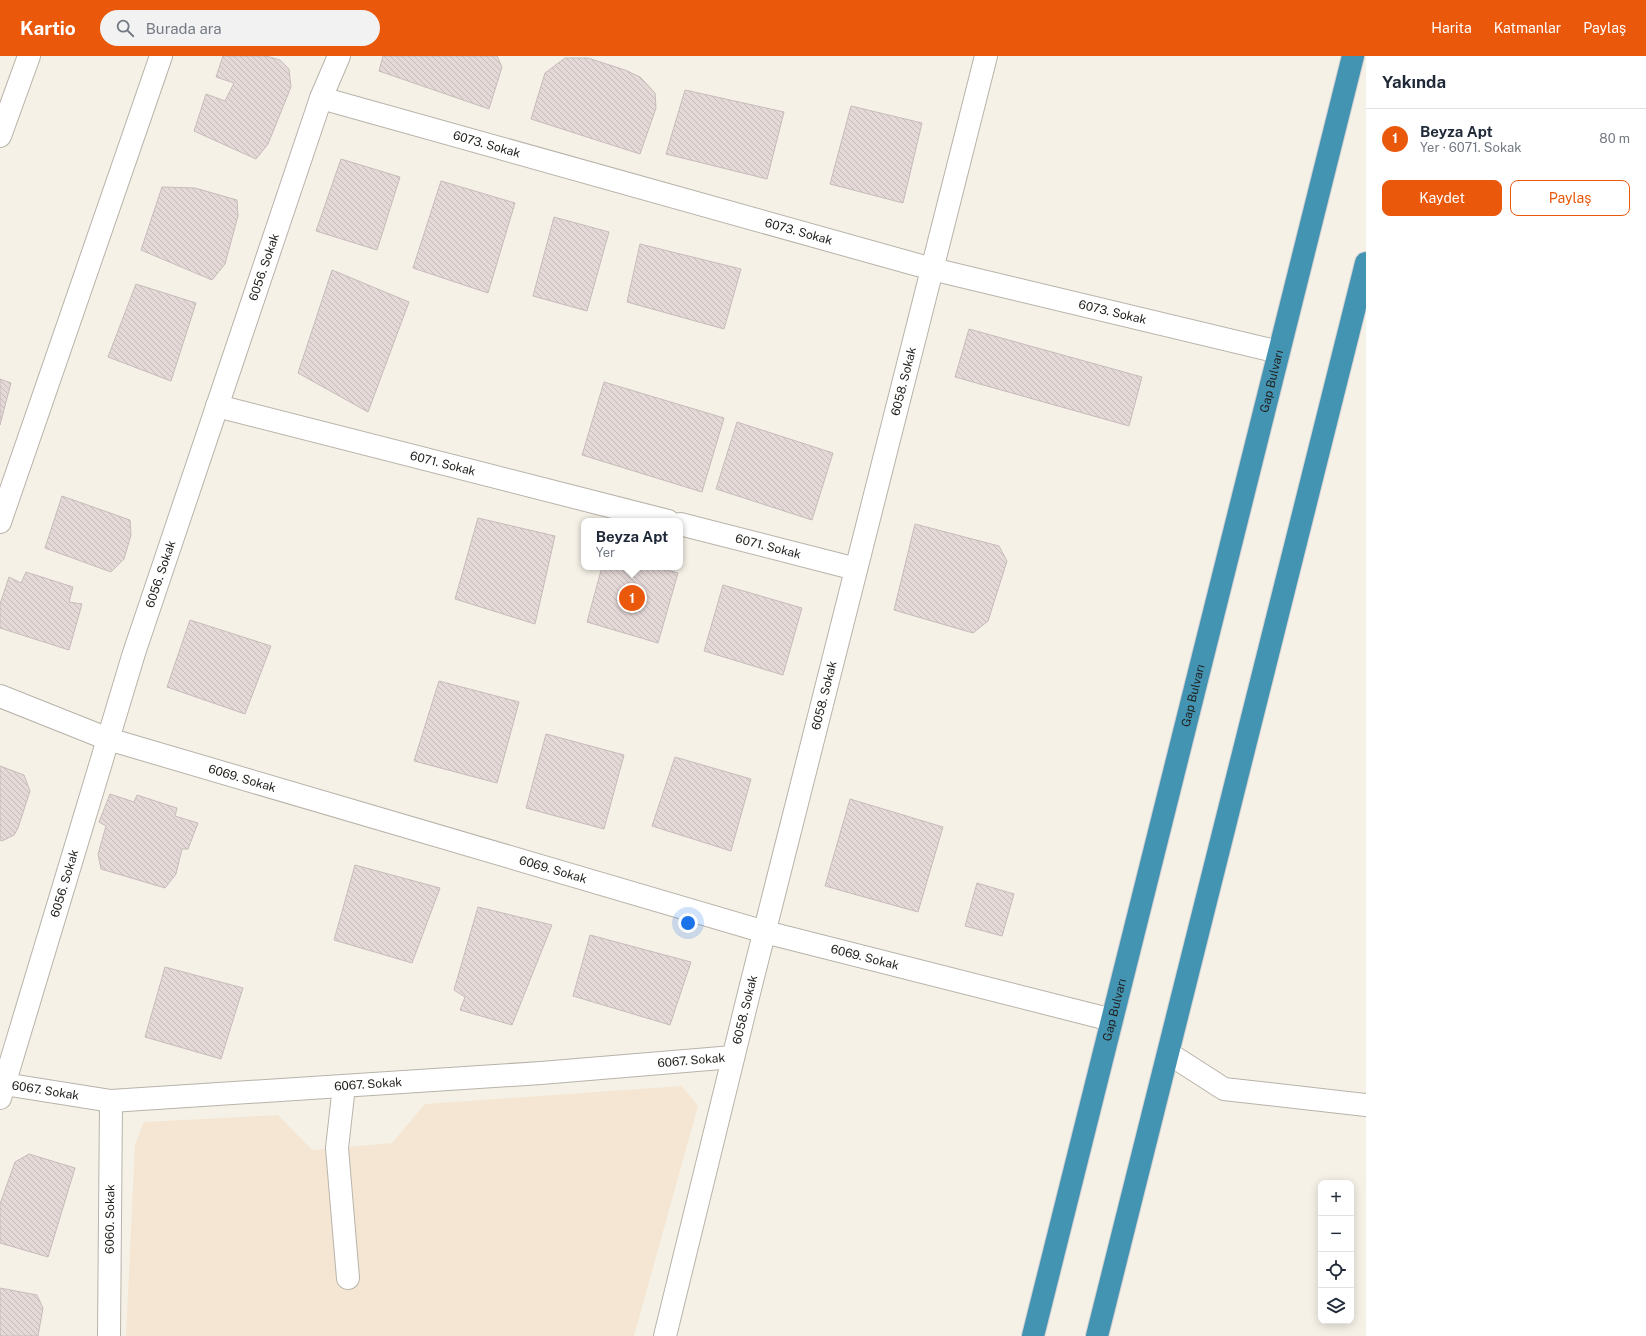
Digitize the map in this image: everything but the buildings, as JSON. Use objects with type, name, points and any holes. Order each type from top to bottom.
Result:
[{"type":"highway","name":"Gap Bulvarı","points":[[1033,1336],[1353,56]]},
{"type":"highway","points":[[1097,1336],[1366,262]]},
{"type":"street","points":[[0,136],[29,56]]},
{"type":"street","points":[[0,522],[161,56]]},
{"type":"street","name":"6056. Sokak","points":[[2,1091],[134,653],[321,98],[339,56]]},
{"type":"street","name":"6058. Sokak","points":[[665,1336],[764,932],[986,56]]},
{"type":"street","name":"6073. Sokak","points":[[321,98],[932,268],[1279,352]]},
{"type":"street","name":"6071. Sokak","points":[[217,406],[656,518]]},
{"type":"street","name":"6071. Sokak","points":[[683,525],[856,569]]},
{"type":"street","name":"6069. Sokak","points":[[0,696],[108,739],[764,932],[1112,1020]]},
{"type":"street","points":[[1168,1054],[1224,1089],[1366,1105]]},
{"type":"street","name":"6067. Sokak","points":[[2,1091],[111,1101],[541,1073],[733,1057]]},
{"type":"street","points":[[344,1086],[337,1148],[348,1278]]},
{"type":"street","name":"6060. Sokak","points":[[109,1336],[111,1101]]},
{"type":"shaded area","points":[[682,1086],[698,1106],[634,1336],[126,1336],[135,1144],[144,1122],[278,1115],[312,1150],[392,1143],[425,1104]]},
{"type":"place","name":"Beyza Apt","points":[[632,598]]}]
